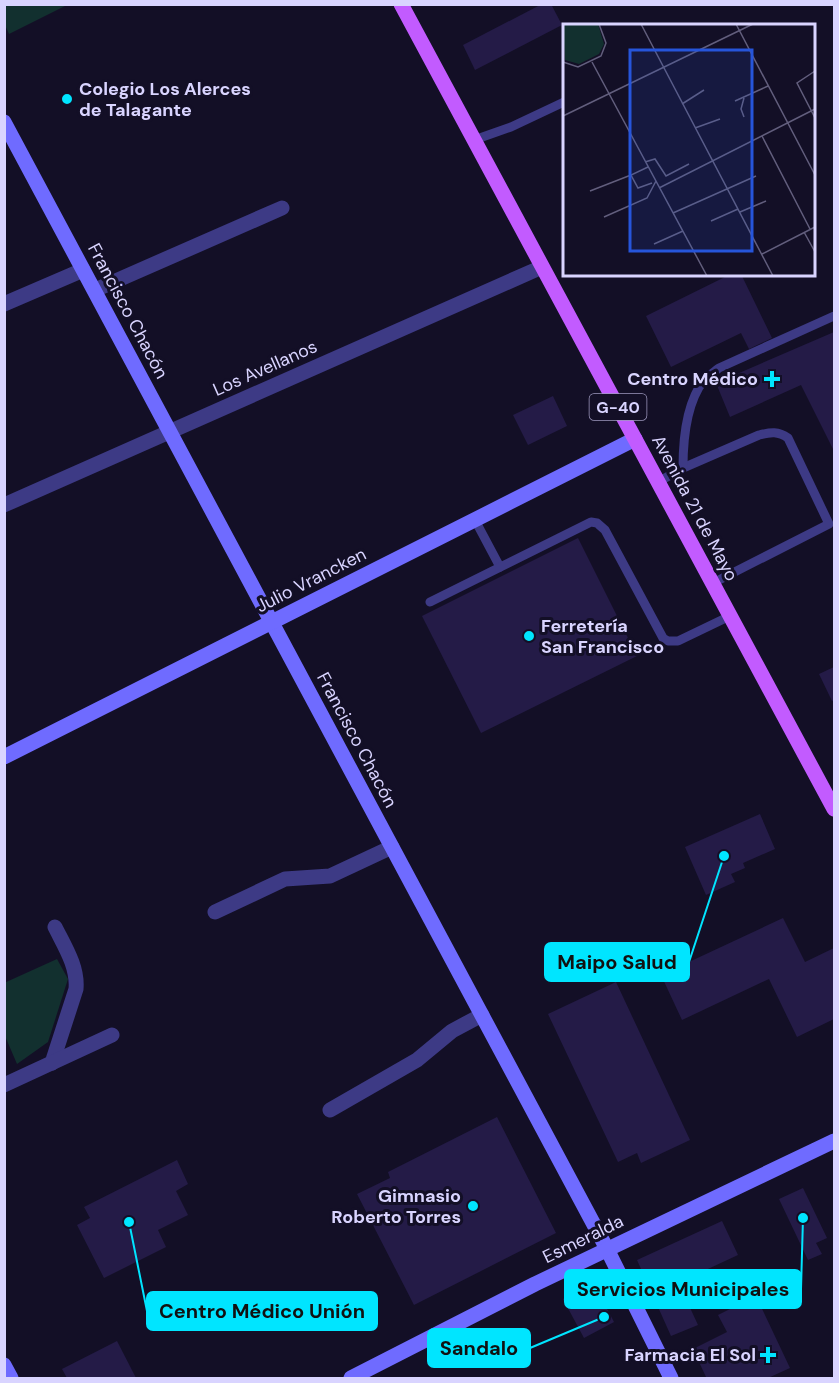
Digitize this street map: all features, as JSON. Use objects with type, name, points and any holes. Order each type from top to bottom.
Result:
[{"type":"main road","name":"Avenida 21 de Mayo","points":[[401,4],[834,808]]},
{"type":"street","name":"Francisco Chacón","points":[[4,122],[607,1249],[671,1378]]},
{"type":"street","points":[[94,290],[282,208]]},
{"type":"street","name":"Los Avellanos","points":[[4,505],[542,267]]},
{"type":"street","points":[[4,304],[83,270]]},
{"type":"street","name":"Julio Vrancken","points":[[4,757],[635,439]]},
{"type":"street","points":[[215,912],[285,879],[330,876],[392,847]]},
{"type":"street","points":[[52,1063],[76,989],[77,979],[75,969],[55,927]]},
{"type":"street","points":[[330,1110],[417,1060],[452,1031],[482,1016]]},
{"type":"street","points":[[4,1085],[112,1035]]},
{"type":"street","name":"Esmeralda","points":[[351,1378],[607,1249],[834,1142]]},
{"type":"street","points":[[4,1365],[11,1378]]},
{"type":"lane","points":[[474,140],[512,127],[563,102]]},
{"type":"lane","points":[[683,468],[683,446],[688,418],[704,380],[719,368],[834,316]]},
{"type":"lane","points":[[658,482],[683,468],[759,435],[770,432],[782,433],[788,438],[832,526],[713,583]]},
{"type":"lane","points":[[475,519],[500,567]]},
{"type":"lane","points":[[430,602],[586,523],[597,523],[605,530],[663,638],[668,641],[678,641],[730,616]]},
{"type":"green space","points":[[4,5],[67,5],[9,34],[5,25]]},
{"type":"green space","points":[[57,959],[68,979],[48,1042],[17,1064],[5,1036],[4,983]]},
{"type":"building","points":[[542,4],[551,4],[562,25],[475,70],[463,45]]},
{"type":"building","points":[[727,276],[742,276],[772,338],[749,349],[741,333],[671,367],[646,316]]},
{"type":"building","name":"Centro Médico","points":[[834,332],[834,451],[801,385],[730,417],[716,383]]},
{"type":"building","points":[[553,396],[567,426],[528,445],[513,415]]},
{"type":"building","name":"Ferretería San Francisco","points":[[578,538],[637,656],[481,733],[422,616]]},
{"type":"building","points":[[834,667],[834,700],[832,701],[819,674]]},
{"type":"building","points":[[760,814],[775,849],[743,863],[745,868],[731,874],[735,882],[706,895],[685,847]]},
{"type":"building","points":[[783,918],[805,962],[834,948],[834,1019],[797,1037],[769,979],[682,1020],[661,975]]},
{"type":"building","points":[[616,982],[690,1140],[641,1163],[637,1153],[618,1162],[548,1014]]},
{"type":"building","name":"Gimnasio Roberto Torres","points":[[497,1117],[556,1233],[414,1305],[357,1194],[390,1178],[388,1172]]},
{"type":"building","points":[[177,1160],[188,1184],[176,1191],[188,1215],[158,1230],[166,1247],[104,1278],[77,1225],[90,1218],[84,1207]]},
{"type":"building","points":[[803,1188],[827,1238],[816,1243],[822,1254],[808,1260],[779,1199]]},
{"type":"building","points":[[722,1221],[738,1255],[695,1275],[703,1292],[686,1299],[698,1325],[671,1336],[637,1260]]},
{"type":"building","points":[[586,1286],[596,1288],[614,1322],[584,1338],[563,1299]]},
{"type":"building","points":[[756,1296],[790,1368],[768,1378],[703,1378],[706,1377],[693,1349],[727,1332],[718,1315]]},
{"type":"building","points":[[117,1341],[136,1378],[67,1378],[62,1369]]},
{"type":"place","name":"Colegio Los Alerces de Talagante","points":[[67,99]]},
{"type":"place","name":"Centro Médico","points":[[772,379]]},
{"type":"place","name":"Ferretería San Francisco","points":[[529,636]]},
{"type":"place","name":"Maipo Salud","points":[[724,856]]},
{"type":"place","name":"Gimnasio Roberto Torres","points":[[473,1206]]},
{"type":"place","name":"Servicios Municipales","points":[[803,1218]]},
{"type":"place","name":"Centro Médico Unión","points":[[129,1222]]},
{"type":"place","name":"Sandalo","points":[[604,1317]]},
{"type":"place","name":"Farmacia El Sol","points":[[768,1355]]}]
